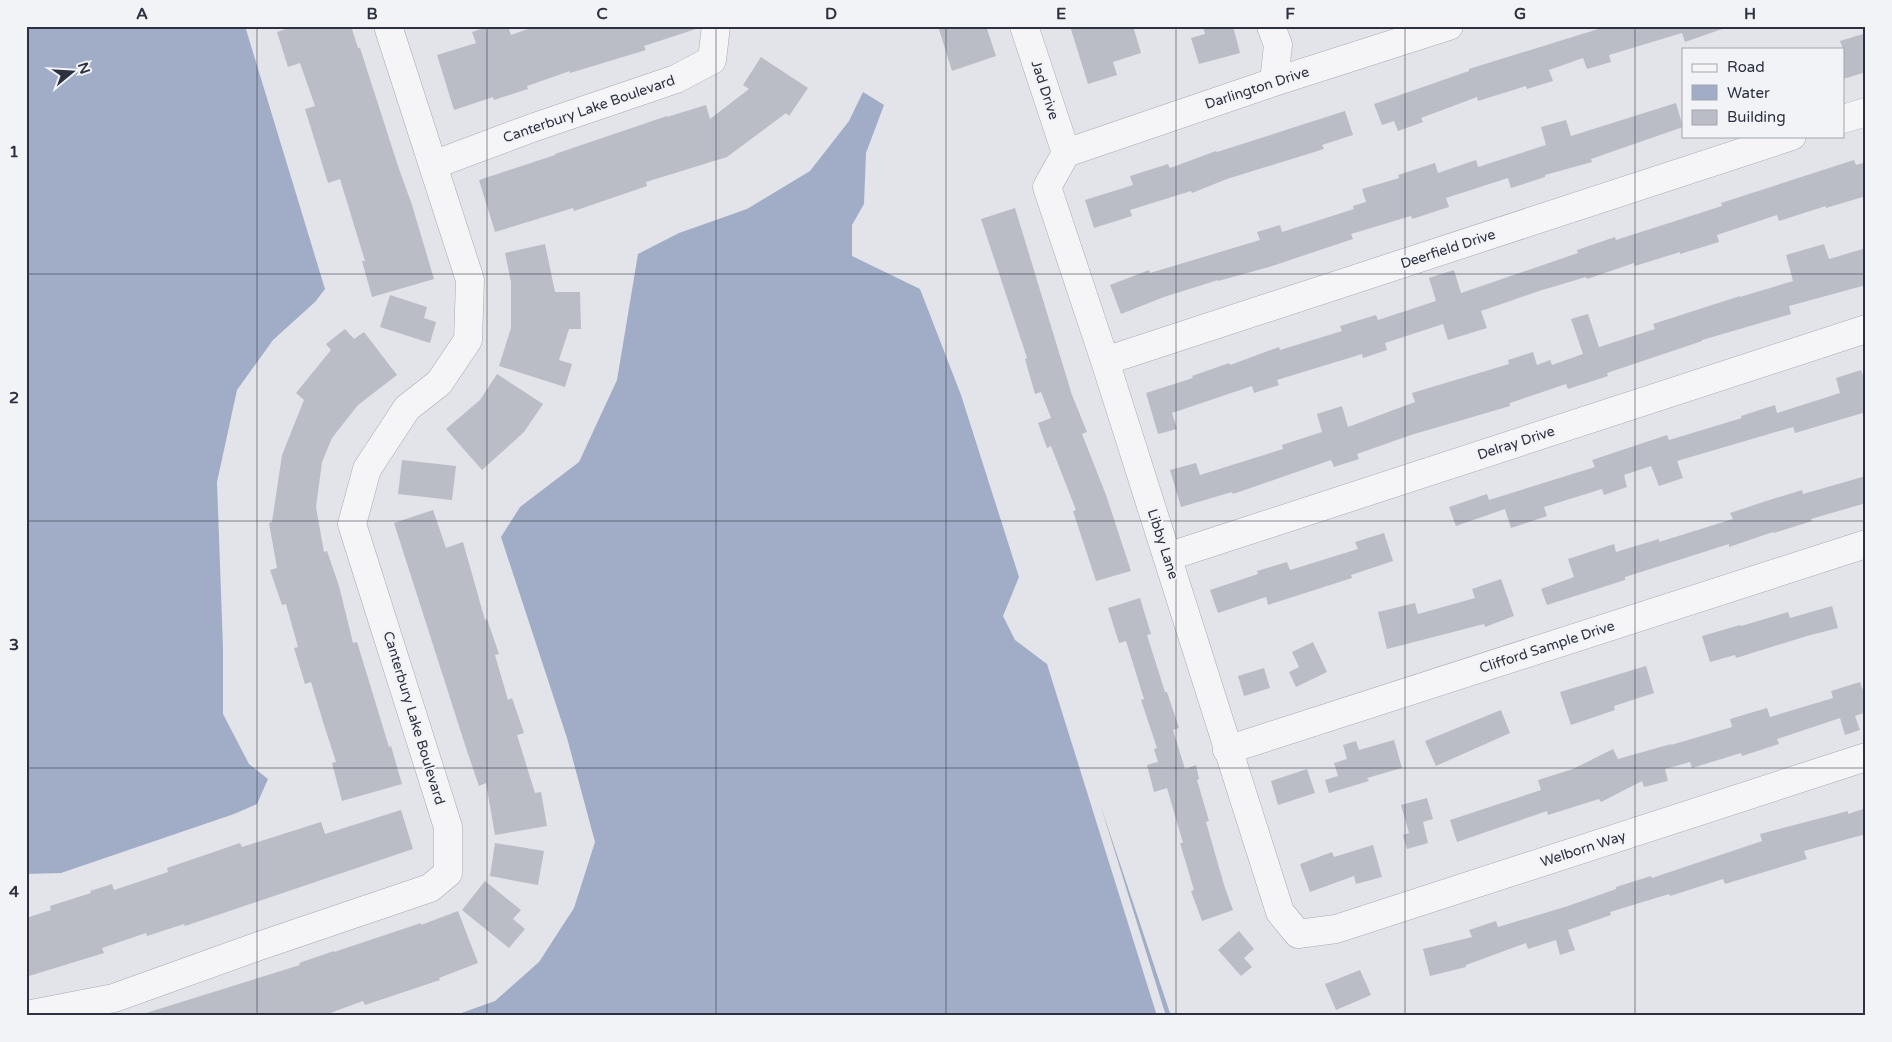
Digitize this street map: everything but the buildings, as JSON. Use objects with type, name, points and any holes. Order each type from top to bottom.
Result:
[{"type":"street","name":"Canterbury Lake Boulevard","points":[[26,1015],[114,998],[258,946],[430,888],[448,872],[448,827],[352,524],[367,469],[407,408],[439,383],[468,340],[470,280],[388,26]]},
{"type":"street","name":"Canterbury Lake Boulevard","points":[[433,165],[532,128],[676,79],[712,60],[716,26]]},
{"type":"street","name":"Jad Drive","points":[[1024,26],[1066,153]]},
{"type":"street","points":[[1271,26],[1278,46],[1274,82]]},
{"type":"street","name":"Darlington Drive","points":[[1066,153],[1274,82],[1449,26]]},
{"type":"street","points":[[1844,119],[1866,112]]},
{"type":"street","name":"Deerfield Drive","points":[[1105,361],[1786,138]]},
{"type":"street","name":"Libby Lane","points":[[1066,153],[1047,188],[1105,361],[1280,912],[1298,934]]},
{"type":"street","name":"Delray Drive","points":[[1167,557],[1866,328]]},
{"type":"street","name":"Clifford Sample Drive","points":[[1227,750],[1866,544]]},
{"type":"street","name":"Welborn Way","points":[[1298,934],[1336,929],[1866,758]]},
{"type":"water","points":[[26,26],[245,26],[325,289],[315,302],[273,340],[237,390],[217,482],[223,648],[223,714],[249,764],[268,779],[257,804],[234,814],[61,873],[26,874]]},
{"type":"water","points":[[863,92],[884,105],[866,153],[864,204],[852,225],[852,256],[920,289],[961,395],[1019,577],[1003,616],[1015,640],[1047,664],[1157,1016],[453,1016],[495,1001],[539,962],[574,908],[595,842],[567,738],[501,537],[520,507],[579,462],[617,380],[638,254],[679,233],[747,209],[810,171],[849,121]]},
{"type":"water","points":[[1100,804],[1171,1016],[1166,1016]]}]
